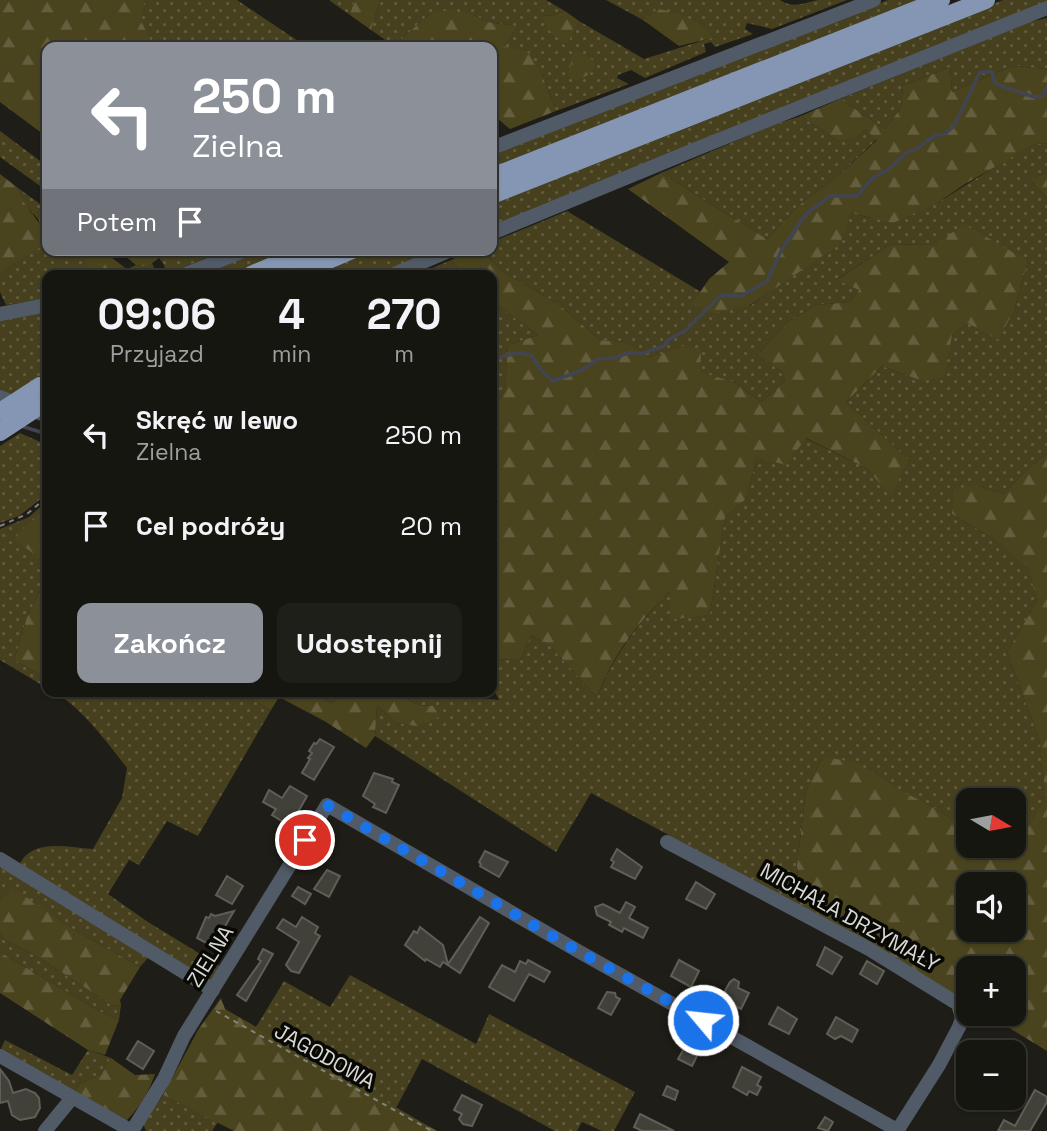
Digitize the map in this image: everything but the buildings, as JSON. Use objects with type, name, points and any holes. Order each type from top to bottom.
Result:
[{"type":"main road","points":[[497,175],[941,0]]},
{"type":"main road","points":[[497,193],[986,0]]},
{"type":"main road","points":[[263,270],[296,256]]},
{"type":"main road","points":[[305,270],[338,256]]},
{"type":"main road","points":[[0,412],[42,391]]},
{"type":"main road","points":[[0,432],[42,392]]},
{"type":"street","points":[[497,146],[874,0]]},
{"type":"street","points":[[497,231],[1047,8]]},
{"type":"street","points":[[196,270],[231,256]]},
{"type":"street","points":[[404,270],[437,256]]},
{"type":"street","points":[[0,314],[42,306]]},
{"type":"street","points":[[0,397],[42,414]]},
{"type":"street","name":"ZIELNA","points":[[132,1131],[164,1079],[184,1036],[327,805],[578,951],[898,1131]]},
{"type":"street","name":"MICHAŁA DRZYMAŁY","points":[[667,842],[869,949],[958,1004],[962,1018],[959,1027],[898,1131]]},
{"type":"street","points":[[0,859],[213,990]]},
{"type":"street","points":[[0,1056],[132,1131]]},
{"type":"street","points":[[45,1131],[72,1098]]},
{"type":"path","points":[[0,526],[27,514],[42,501]]},
{"type":"path","name":"JAGODOWA","points":[[204,1005],[432,1131]]},
{"type":"shaded area","points":[[145,0],[237,0],[300,42],[151,42],[139,19]]},
{"type":"shaded area","points":[[354,0],[350,15],[330,1]]},
{"type":"shaded area","points":[[380,0],[546,0],[565,11],[557,15],[541,16],[566,45],[579,21],[644,59],[711,38],[658,9],[643,20],[606,0],[780,0],[794,5],[818,0],[847,0],[772,29],[747,23],[745,29],[753,34],[715,47],[711,42],[704,44],[706,52],[645,78],[631,70],[618,75],[617,78],[629,84],[556,111],[542,75],[503,46],[515,26],[488,22],[474,15],[429,14],[398,42],[388,42],[371,30]]},
{"type":"shaded area","points":[[888,0],[923,0],[497,167],[497,151]]},
{"type":"shaded area","points":[[1003,0],[1047,0],[497,227],[497,200]]},
{"type":"shaded area","points":[[1047,18],[1047,69],[1012,66],[952,92],[950,67],[903,86],[901,108],[885,129],[840,99],[1029,22]]},
{"type":"shaded area","points":[[801,116],[838,141],[865,129],[877,139],[838,176],[799,205],[767,239],[661,173],[773,125]]},
{"type":"shaded area","points":[[0,131],[42,162],[42,187],[0,157]]},
{"type":"shaded area","points":[[1047,143],[1047,173],[1029,179],[1047,198],[1047,454],[1003,494],[975,485],[952,514],[992,538],[1028,566],[1037,601],[1007,652],[1039,739],[1047,798],[1026,830],[1026,788],[956,788],[956,822],[930,805],[823,757],[806,790],[797,865],[800,906],[591,793],[556,852],[375,736],[377,705],[396,723],[415,726],[433,706],[418,705],[404,697],[479,697],[499,700],[497,659],[520,660],[531,635],[549,645],[597,697],[628,639],[671,590],[710,614],[725,517],[746,499],[757,457],[805,438],[866,468],[891,494],[909,460],[846,402],[882,366],[922,381],[952,335],[968,323],[1014,310],[1028,261],[936,244],[889,245],[838,279],[859,290],[850,302],[816,305],[788,322],[757,355],[781,371],[785,381],[761,402],[734,382],[699,372],[683,346],[650,359],[626,342],[600,340],[558,304],[502,271],[487,256],[497,256],[497,240],[567,211],[701,292],[693,304],[750,306],[787,279],[850,213],[871,218],[937,203],[1035,144]]},
{"type":"shaded area","points":[[18,188],[42,205],[42,242],[39,220],[21,201]]},
{"type":"shaded area","points":[[42,246],[42,256],[85,256],[101,270],[42,270],[42,300],[6,305],[0,292],[0,273]]},
{"type":"shaded area","points":[[211,256],[176,270],[165,270],[159,258]]},
{"type":"shaded area","points":[[237,256],[279,256],[247,270],[207,270]]},
{"type":"shaded area","points":[[357,256],[428,256],[396,270],[323,270]]},
{"type":"shaded area","points":[[451,260],[460,270],[428,270]]},
{"type":"shaded area","points":[[152,263],[155,270],[112,270],[136,265],[147,267]]},
{"type":"shaded area","points":[[497,305],[538,335],[508,345],[505,391],[497,403]]},
{"type":"shaded area","points":[[42,313],[42,375],[8,396],[0,393],[0,319]]},
{"type":"shaded area","points":[[20,433],[42,443],[42,498],[19,516],[0,523],[0,446]]},
{"type":"shaded area","points":[[42,505],[42,510],[15,539],[42,560],[42,587],[27,617],[14,660],[42,675],[42,685],[0,660],[0,529],[29,517]]},
{"type":"shaded area","points":[[247,697],[271,710],[198,836],[167,821],[139,865],[129,860],[108,894],[220,966],[204,991],[153,952],[140,967],[73,929],[13,889],[0,900],[0,868],[18,868],[23,858],[40,848],[61,846],[93,849],[122,798],[127,768],[84,716],[64,698]]},
{"type":"shaded area","points":[[320,697],[340,697],[331,703]]},
{"type":"shaded area","points":[[0,934],[113,1006],[121,1005],[119,1020],[99,1011],[0,952]]},
{"type":"shaded area","points":[[350,975],[476,1044],[489,1014],[635,1092],[614,1131],[602,1131],[582,1122],[577,1131],[555,1131],[422,1059],[396,1108],[256,1027],[284,981],[330,1007]]},
{"type":"shaded area","points":[[5,1040],[72,1075],[88,1050],[111,1058],[100,1074],[81,1083],[73,1092],[0,1051]]},
{"type":"shaded area","points":[[163,1095],[218,1122],[212,1131],[146,1131],[143,1123]]},
{"type":"green space","points":[[0,0],[145,0],[140,19],[152,42],[42,42],[42,133],[0,102]]},
{"type":"green space","points":[[354,0],[380,0],[371,30],[350,15]]},
{"type":"green space","points":[[658,9],[689,18],[712,38],[679,46],[643,20]]},
{"type":"green space","points":[[449,10],[474,15],[488,22],[516,26],[503,46],[529,53],[542,75],[556,111],[510,129],[497,118],[497,42],[398,42],[429,14]]},
{"type":"green space","points":[[565,11],[579,21],[567,45],[551,33],[541,16]]},
{"type":"green space","points":[[574,49],[596,62],[590,74],[576,81],[568,76]]},
{"type":"green space","points":[[1012,66],[1047,69],[1047,143],[1035,144],[937,203],[893,223],[850,213],[840,244],[749,306],[715,313],[692,304],[709,279],[729,262],[628,189],[661,173],[767,239],[799,205],[838,176],[877,140],[865,129],[854,138],[838,141],[801,116],[840,99],[885,129],[901,108],[903,86],[950,67],[952,92]]},
{"type":"green space","points":[[1047,173],[1047,198],[1029,179]]},
{"type":"green space","points":[[0,174],[18,188],[42,228],[42,247],[0,273]]},
{"type":"green space","points":[[964,224],[1028,261],[1014,310],[998,340],[968,323],[952,335],[944,377],[922,381],[882,366],[846,402],[909,460],[891,495],[866,468],[806,438],[786,465],[757,457],[746,499],[725,517],[710,614],[670,620],[670,591],[628,640],[611,666],[597,697],[549,645],[531,635],[520,660],[497,659],[497,403],[505,391],[508,345],[538,335],[497,305],[497,270],[460,270],[451,260],[460,256],[487,256],[502,271],[558,304],[600,340],[626,342],[650,358],[683,346],[701,350],[700,372],[734,382],[761,402],[785,381],[781,371],[757,355],[788,322],[816,305],[850,302],[859,290],[837,280],[889,245],[936,244]]},
{"type":"green space","points":[[86,256],[110,256],[124,267],[112,270],[89,268]]},
{"type":"green space","points":[[125,256],[160,256],[147,267],[136,265]]},
{"type":"green space","points":[[1047,454],[1047,1051],[1006,1026],[1026,1026],[1026,956],[956,956],[956,996],[868,942],[800,906],[797,865],[806,790],[823,757],[855,762],[956,822],[956,858],[1026,858],[1026,830],[1046,798],[1039,739],[1007,652],[1037,601],[1028,567],[992,538],[952,514],[955,489],[975,485],[1003,494]]},
{"type":"green space","points":[[42,510],[42,560],[14,539]]},
{"type":"green space","points":[[42,587],[42,675],[14,660],[27,617]]},
{"type":"green space","points":[[247,697],[279,697],[271,710]]},
{"type":"green space","points":[[279,697],[320,697],[331,703],[340,697],[404,697],[418,705],[433,706],[440,717],[415,726],[396,723],[377,705],[375,736],[366,748],[326,722]]},
{"type":"green space","points":[[13,888],[73,929],[140,967],[120,1000],[121,1005],[113,1006],[38,957],[4,939],[0,934],[0,900]]},
{"type":"green space","points":[[0,952],[99,1011],[119,1020],[105,1055],[88,1050],[0,993]]},
{"type":"green space","points":[[221,998],[225,1009],[437,1131],[234,1131],[163,1095],[198,1030]]},
{"type":"green space","points":[[111,1058],[135,1075],[155,1074],[144,1099],[127,1120],[73,1092],[81,1083],[100,1074]]},
{"type":"waterway","points":[[497,358],[517,353],[531,355],[553,381],[582,370],[598,359],[644,353],[664,346],[668,340],[686,330],[721,295],[741,296],[767,281],[782,249],[806,214],[830,196],[857,196],[873,178],[889,169],[906,153],[934,136],[945,134],[954,126],[980,72],[992,72],[998,85],[1034,97],[1043,96],[1047,87]]},
{"type":"waterway","points":[[21,426],[42,432]]},
{"type":"route","points":[[305,840],[327,805],[635,984],[703,1020]]}]
